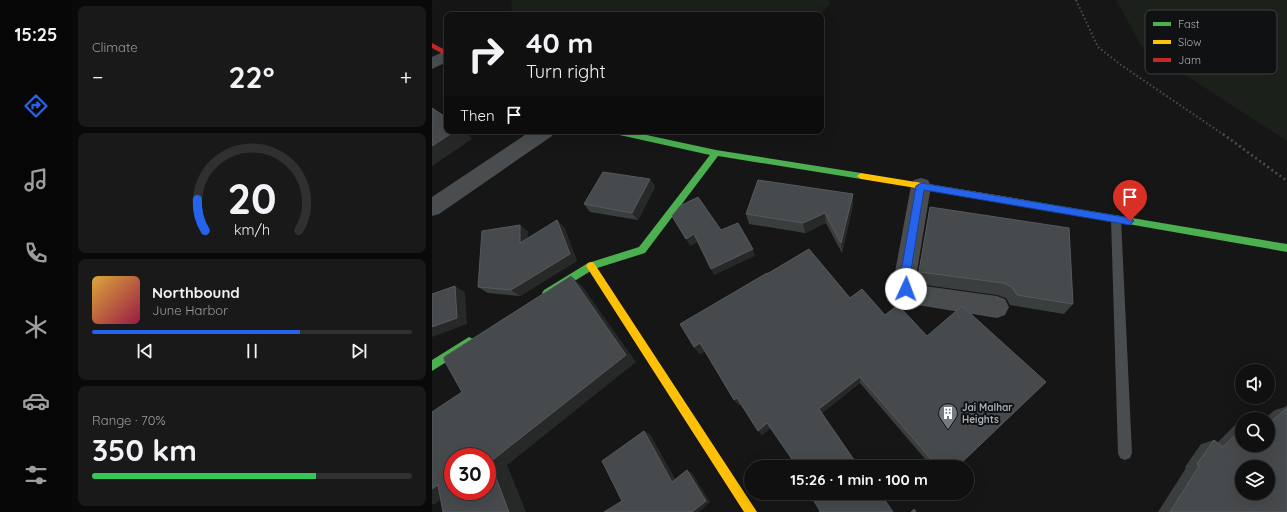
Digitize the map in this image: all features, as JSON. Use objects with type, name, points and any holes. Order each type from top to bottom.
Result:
[{"type":"street","points":[[432,44],[444,52]]},
{"type":"street","points":[[432,64],[444,56]]},
{"type":"street","points":[[432,208],[542,134]]},
{"type":"street","points":[[629,134],[716,153],[1116,218],[1287,248]]},
{"type":"street","points":[[541,296],[591,266],[642,250],[716,153]]},
{"type":"street","points":[[921,186],[904,283],[906,289],[911,294],[997,307]]},
{"type":"street","points":[[591,266],[751,512]]},
{"type":"street","points":[[432,366],[477,337]]},
{"type":"lane","points":[[1116,218],[1125,453]]},
{"type":"path","points":[[1076,0],[1098,48],[1215,128],[1287,181]]},
{"type":"shaded area","points":[[513,0],[829,0],[829,5],[823,12],[513,12],[511,2]]},
{"type":"shaded area","points":[[1116,0],[1287,0],[1287,141],[1184,74],[1277,74],[1277,10],[1145,10],[1145,49],[1142,47]]},
{"type":"building","points":[[432,108],[444,116],[444,134],[450,134],[432,146]]},
{"type":"building","points":[[603,172],[650,179],[632,213],[584,204]]},
{"type":"building","points":[[758,180],[853,194],[841,243],[825,213],[803,223],[746,214]]},
{"type":"building","points":[[698,197],[721,230],[738,223],[753,249],[711,269],[694,234],[686,239],[672,216],[680,206]]},
{"type":"building","points":[[930,207],[1069,228],[1073,304],[1017,295],[1012,287],[1003,283],[920,272]]},
{"type":"building","points":[[557,220],[570,254],[511,290],[478,287],[482,231],[520,225],[520,243]]},
{"type":"building","points":[[809,249],[850,298],[862,289],[885,315],[898,305],[927,336],[962,306],[1046,382],[964,460],[932,460],[860,377],[819,409],[854,460],[793,460],[767,423],[758,431],[737,398],[734,400],[700,343],[694,347],[680,324]]},
{"type":"building","points":[[571,276],[626,355],[496,457],[496,448],[444,448],[444,500],[496,500],[496,478],[509,512],[443,512],[438,485],[432,489],[432,412],[462,392],[444,360],[444,357]]},
{"type":"building","points":[[455,286],[457,318],[432,327],[432,294]]},
{"type":"building","points":[[1287,408],[1287,512],[1170,512],[1199,466],[1197,464],[1214,440],[1223,447],[1235,435],[1235,452],[1275,452],[1275,418]]},
{"type":"building","points":[[644,431],[672,482],[687,470],[706,501],[692,512],[604,512],[622,501],[602,461]]},
{"type":"building","points":[[813,500],[885,500],[893,512],[819,512],[820,511]]},
{"type":"traffic: fast","points":[[629,134],[716,153],[861,176]]},
{"type":"traffic: fast","points":[[547,293],[591,266],[642,250],[716,153]]},
{"type":"traffic: fast","points":[[1025,203],[1287,248]]},
{"type":"traffic: fast","points":[[432,366],[469,342]]},
{"type":"traffic: slow","points":[[861,176],[1025,203]]},
{"type":"traffic: slow","points":[[591,266],[751,512]]},
{"type":"traffic: jam","points":[[432,45],[444,52]]},
{"type":"place","name":"Jai Malhar Heights","points":[[948,430]]},
{"type":"route","points":[[906,289],[904,283],[921,186],[1130,221]]}]
